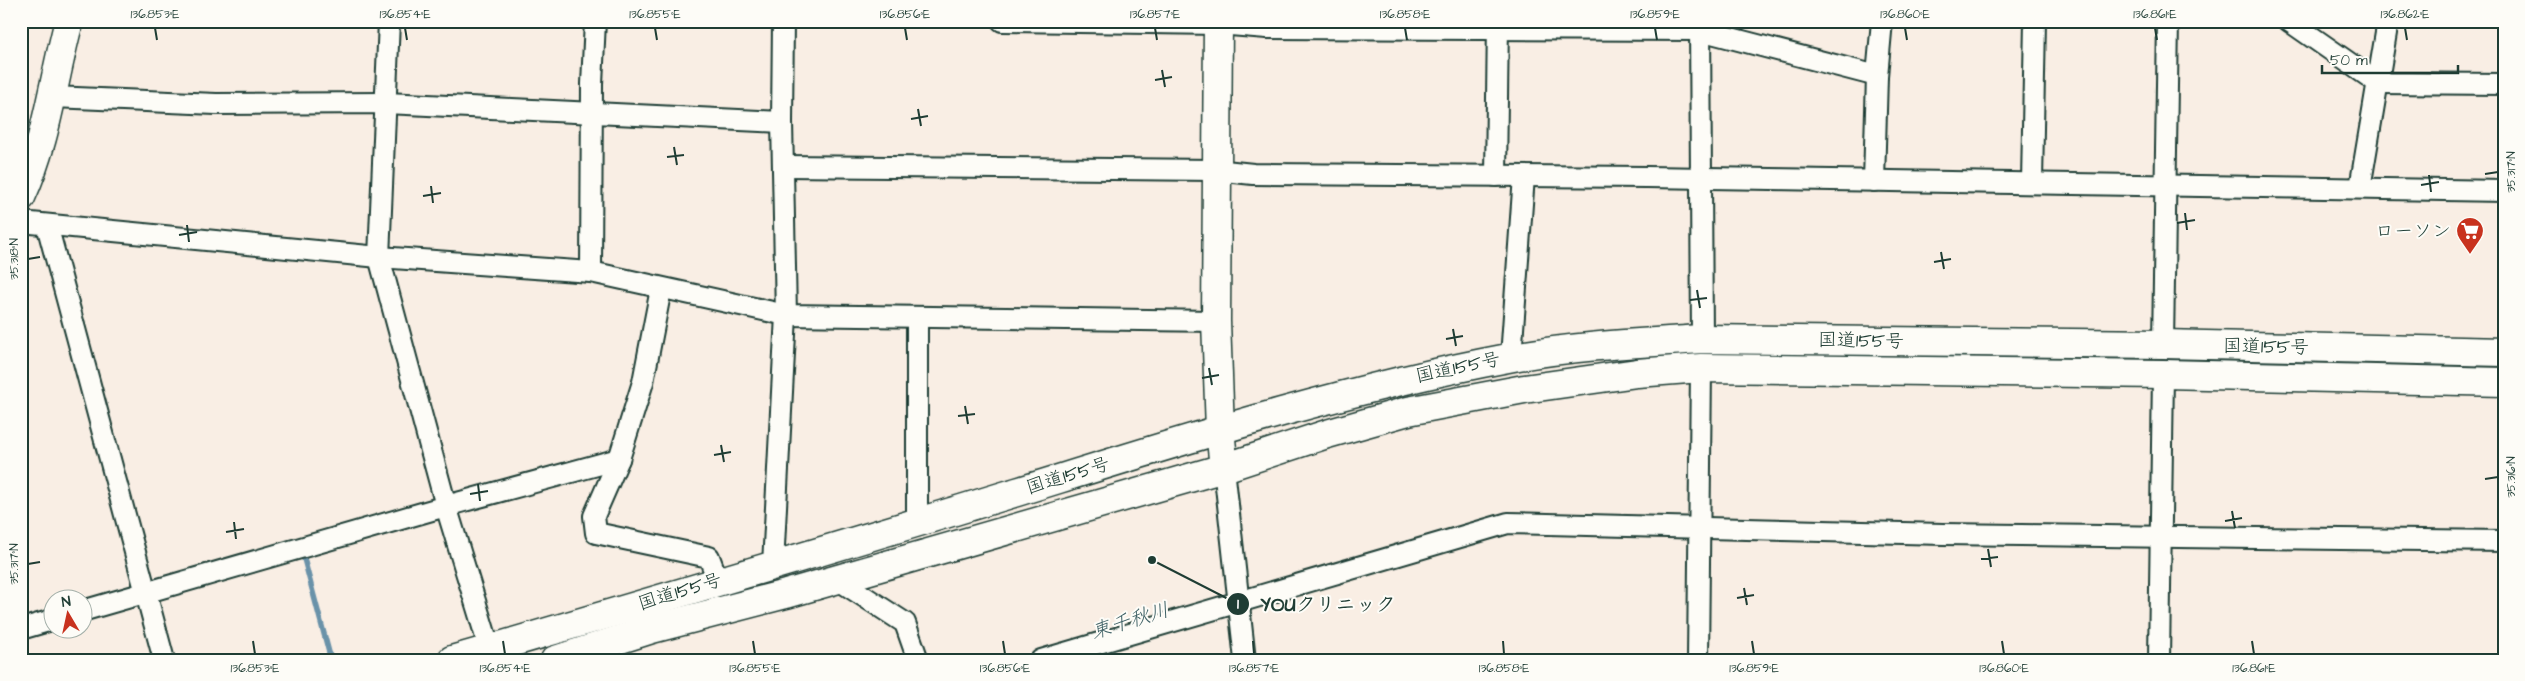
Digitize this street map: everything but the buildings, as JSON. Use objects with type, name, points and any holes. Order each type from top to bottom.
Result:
[{"type":"main road","points":[[21,197],[29,181],[54,97],[69,21]]},
{"type":"main road","points":[[1218,23],[1215,170],[1216,321],[1220,430],[1224,468]]},
{"type":"main road","name":"国道155号","points":[[452,660],[492,654],[718,581],[917,523],[1220,430],[1401,380],[1511,357],[1628,343],[1702,339],[2163,344],[2504,352]]},
{"type":"main road","name":"国道155号","points":[[555,660],[652,630],[1224,468],[1327,434],[1408,411],[1524,388],[1637,373],[1701,368],[2163,374],[2504,382]]},
{"type":"street","points":[[389,21],[379,257],[446,506],[492,654]]},
{"type":"street","points":[[591,272],[591,114],[595,21]]},
{"type":"street","points":[[773,565],[786,315],[782,122],[783,21]]},
{"type":"street","points":[[1002,21],[1218,23],[1268,28],[1700,25],[1877,76]]},
{"type":"street","points":[[1874,181],[1877,76],[1882,21]]},
{"type":"street","points":[[2032,182],[2035,21]]},
{"type":"street","points":[[2163,344],[2168,21]]},
{"type":"street","points":[[2289,21],[2378,84],[2504,84]]},
{"type":"street","points":[[2360,188],[2388,21]]},
{"type":"street","points":[[1496,176],[1498,25]]},
{"type":"street","points":[[1700,25],[1702,339]]},
{"type":"street","points":[[54,97],[216,104],[386,103],[782,122]]},
{"type":"street","points":[[783,166],[1215,170],[1253,174],[2032,182],[2504,191]]},
{"type":"street","points":[[1511,357],[1524,176]]},
{"type":"street","points":[[21,222],[379,257],[591,272],[661,289],[786,315],[1216,321]]},
{"type":"street","points":[[47,225],[164,660]]},
{"type":"street","points":[[661,289],[643,382],[619,459],[594,516],[596,532],[709,557],[718,581]]},
{"type":"street","points":[[917,318],[917,523]]},
{"type":"street","points":[[1698,660],[1701,368]]},
{"type":"street","points":[[2159,660],[2163,374]]},
{"type":"street","points":[[92,608],[446,506],[619,459]]},
{"type":"street","points":[[1224,468],[1245,660]]},
{"type":"street","points":[[1041,660],[1508,523],[1700,528],[2504,541]]},
{"type":"street","points":[[837,579],[905,623],[918,660]]},
{"type":"street","points":[[21,629],[42,623]]},
{"type":"waterway","points":[[299,556],[303,555],[331,660]]},
{"type":"place","name":"ローソン","points":[[2470,255]]},
{"type":"place","name":"YOUクリニック","points":[[1152,560]]},
{"type":"water label","name":"東千秋川","points":[[1130,621]]}]
